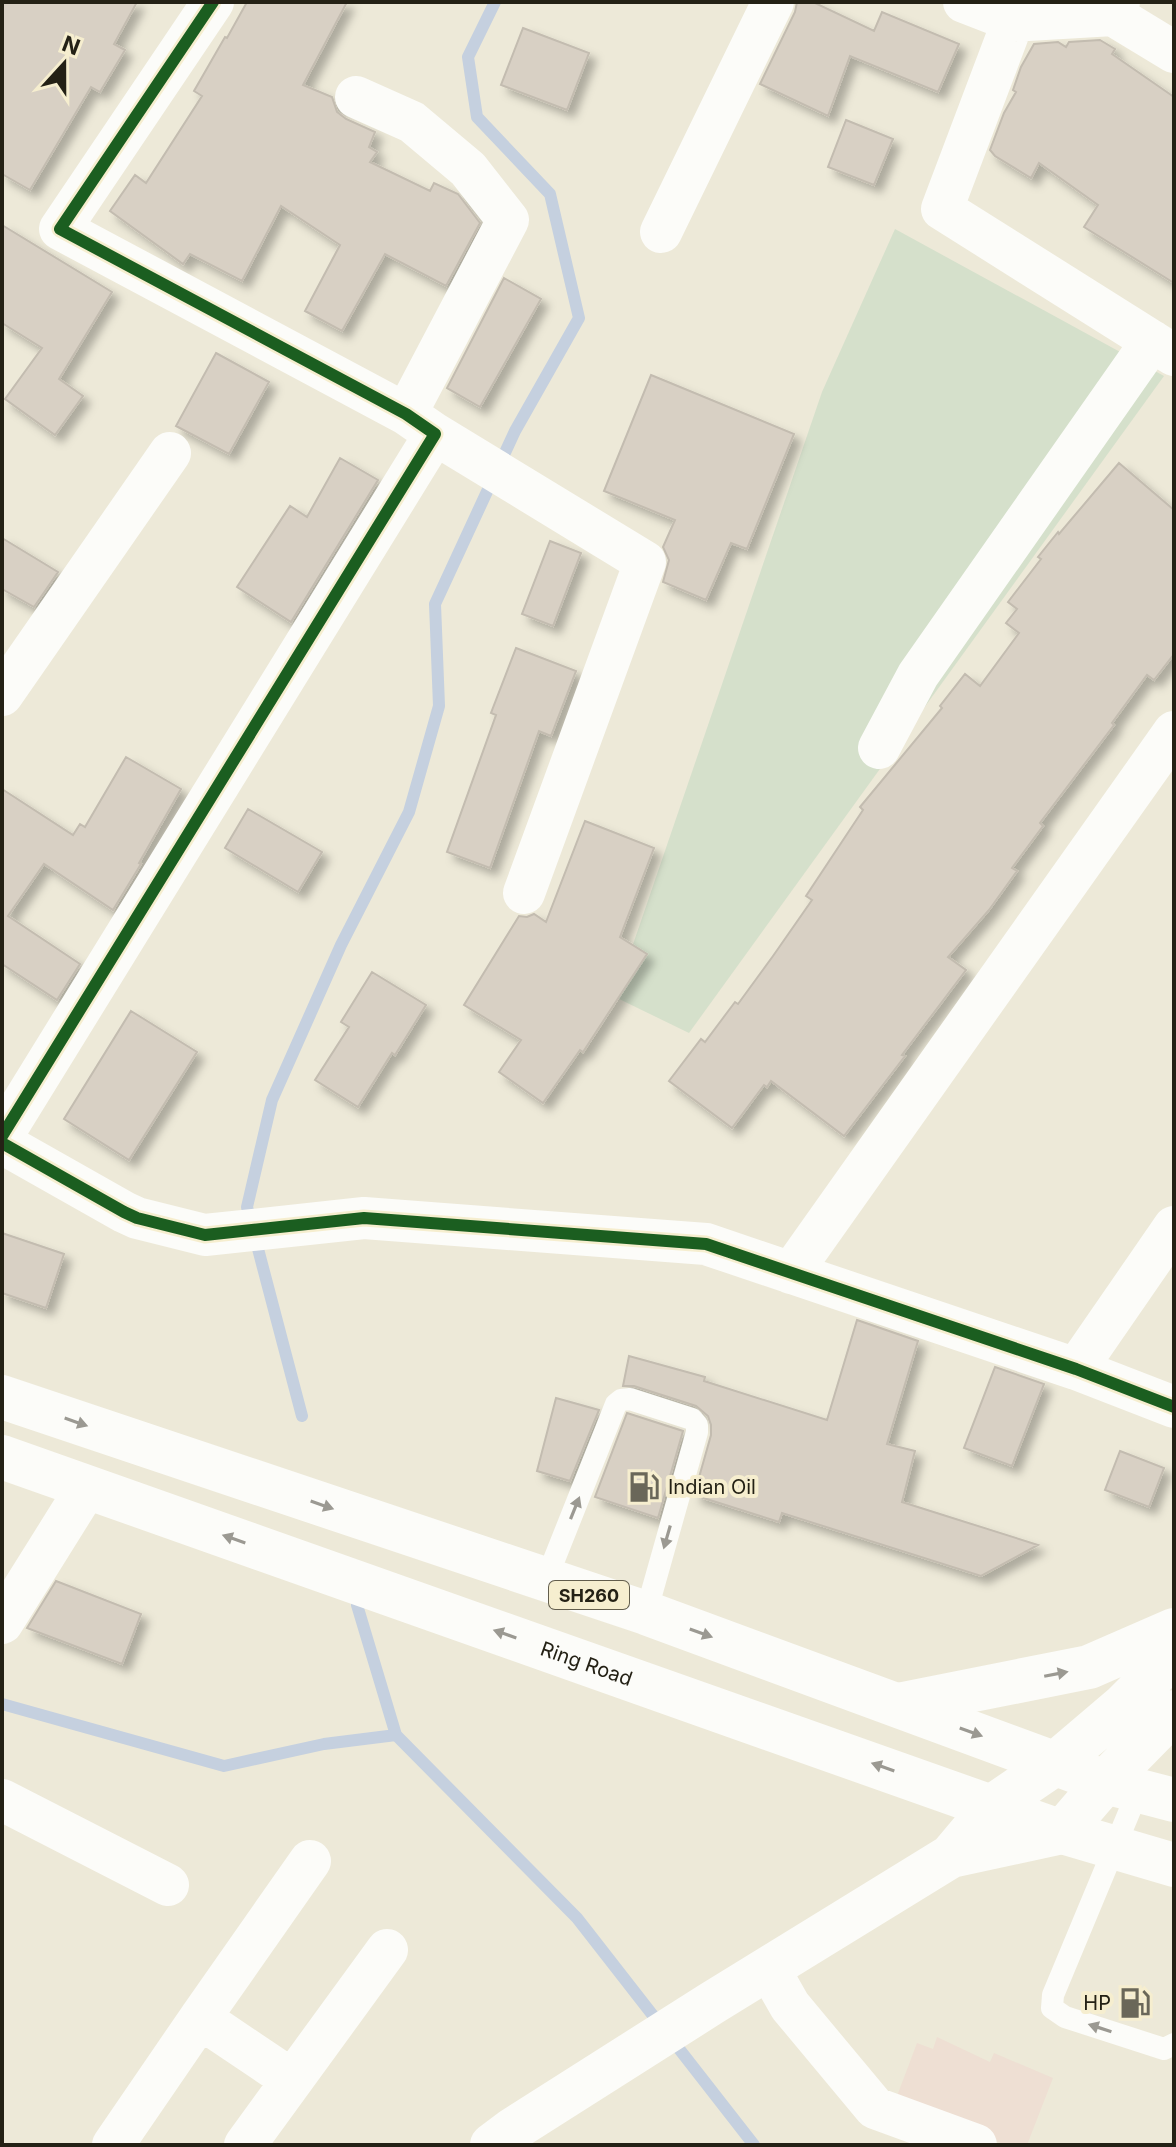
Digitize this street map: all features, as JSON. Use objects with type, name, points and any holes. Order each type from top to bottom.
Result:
[{"type":"main road","name":"SH260","points":[[2,1397],[646,1613],[1139,1791]]},
{"type":"main road","name":"Ring Road","points":[[2,1457],[1062,1832],[1174,1865]]},
{"type":"main road","points":[[898,1705],[1089,1667],[1174,1630]]},
{"type":"main road","points":[[501,2143],[712,2003],[951,1856],[993,1806],[1056,1763],[1123,1706],[1174,1655]]},
{"type":"main road","points":[[951,1856],[1062,1832],[1139,1791],[1174,1712]]},
{"type":"street","points":[[213,2],[60,229],[421,424],[645,562],[524,893]]},
{"type":"street","points":[[661,232],[773,2]]},
{"type":"street","points":[[964,2],[1013,21],[1116,8],[1174,52]]},
{"type":"street","points":[[879,748],[918,675],[1163,348],[942,209],[1013,21]]},
{"type":"street","points":[[2,1136],[421,424],[508,220],[468,169],[412,122],[356,97]]},
{"type":"street","points":[[2,695],[170,453]]},
{"type":"street","points":[[791,1273],[1174,732]]},
{"type":"street","points":[[2,1143],[137,1218],[205,1235],[364,1218],[706,1244],[1076,1369],[1174,1407]]},
{"type":"street","points":[[1076,1369],[1174,1227]]},
{"type":"street","points":[[2,1623],[87,1487]]},
{"type":"street","points":[[2,1800],[168,1885]]},
{"type":"street","points":[[113,2145],[310,1861]]},
{"type":"street","points":[[245,2145],[387,1950]]},
{"type":"street","points":[[769,1969],[790,2006],[875,2108],[976,2145]]},
{"type":"street","points":[[200,2018],[292,2080]]},
{"type":"lane","points":[[546,1580],[616,1404],[630,1399],[692,1419],[697,1425],[697,1432],[646,1613]]},
{"type":"lane","points":[[1139,1791],[1053,1995],[1052,2008],[1065,2017],[1164,2049],[1174,2044]]},
{"type":"shaded area","points":[[937,2037],[990,2062],[994,2053],[1053,2078],[1027,2145],[1006,2145],[894,2104],[917,2043],[933,2049]]},
{"type":"green space","points":[[895,229],[1164,376],[689,1033],[615,997],[822,392]]},
{"type":"building","points":[[2,2],[137,2],[114,44],[125,50],[100,92],[91,87],[30,190],[2,174]]},
{"type":"building","points":[[247,2],[347,2],[303,85],[332,97],[337,112],[375,132],[369,147],[377,152],[370,162],[430,191],[434,183],[458,194],[480,223],[446,286],[385,254],[342,331],[305,311],[340,245],[281,206],[242,281],[190,254],[183,264],[110,211],[135,175],[146,183],[202,96],[194,91]]},
{"type":"building","points":[[797,2],[813,2],[874,31],[882,12],[959,44],[938,92],[850,56],[828,116],[760,84]]},
{"type":"building","points":[[523,28],[589,53],[567,110],[501,85]]},
{"type":"building","points":[[1100,40],[1115,49],[1112,54],[1174,97],[1174,283],[1084,227],[1098,205],[1039,163],[1031,178],[990,150],[1016,92],[1013,90],[1021,67],[1034,44],[1058,42],[1066,47],[1069,42]]},
{"type":"building","points":[[846,120],[893,139],[874,185],[828,167]]},
{"type":"building","points":[[2,225],[112,292],[59,379],[83,396],[55,435],[5,399],[42,348],[2,323]]},
{"type":"building","points":[[504,278],[541,299],[480,407],[447,388]]},
{"type":"building","points":[[216,353],[269,382],[229,454],[176,426]]},
{"type":"building","points":[[651,375],[794,434],[747,549],[731,543],[706,600],[663,582],[669,560],[663,547],[675,520],[604,491]]},
{"type":"building","points":[[340,458],[378,480],[291,622],[237,587],[290,506],[307,517]]},
{"type":"building","points":[[1119,463],[1174,510],[1174,654],[1154,680],[1147,675],[1112,723],[1114,725],[1040,823],[1043,826],[1012,868],[1017,871],[989,910],[948,957],[966,970],[844,1136],[771,1081],[767,1087],[764,1085],[732,1128],[669,1081],[701,1039],[705,1042],[735,1002],[738,1004],[773,956],[812,900],[806,896],[863,810],[860,807],[942,708],[940,706],[965,674],[980,686],[1019,633],[1006,623],[1017,609],[1008,602],[1041,559],[1038,557]]},
{"type":"building","points":[[2,538],[58,572],[34,607],[2,589]]},
{"type":"building","points":[[550,541],[581,553],[553,626],[522,614]]},
{"type":"building","points":[[516,648],[576,671],[551,736],[539,731],[490,868],[447,852],[496,715],[491,713]]},
{"type":"building","points":[[126,757],[181,789],[113,910],[44,864],[8,916],[80,964],[57,1000],[2,964],[2,789],[73,835],[80,824],[85,827]]},
{"type":"building","points":[[248,809],[322,852],[298,892],[225,848]]},
{"type":"building","points":[[585,821],[654,848],[620,937],[647,954],[583,1052],[580,1050],[543,1103],[499,1072],[521,1040],[464,1005],[519,916],[534,914],[546,922]]},
{"type":"building","points":[[372,972],[426,1005],[358,1107],[315,1080],[349,1027],[341,1022]]},
{"type":"building","points":[[131,1011],[197,1052],[129,1160],[64,1119]]},
{"type":"building","points":[[2,1233],[64,1254],[46,1308],[2,1293]]},
{"type":"building","points":[[857,1320],[918,1341],[887,1444],[915,1451],[902,1502],[1038,1545],[981,1576],[782,1513],[779,1522],[694,1495],[711,1435],[708,1416],[696,1406],[634,1386],[623,1386],[629,1356],[705,1377],[704,1381],[827,1420]]},
{"type":"building","points":[[995,1367],[1044,1384],[1012,1466],[964,1448]]},
{"type":"building","points":[[556,1398],[599,1410],[570,1481],[537,1471]]},
{"type":"building","points":[[627,1413],[683,1431],[658,1518],[595,1497]]},
{"type":"building","points":[[1120,1451],[1164,1468],[1149,1507],[1105,1490]]},
{"type":"building","points":[[56,1581],[141,1614],[122,1664],[27,1628]]},
{"type":"waterway","points":[[302,1416],[247,1207],[272,1100],[341,945],[409,812],[439,706],[435,604],[515,431],[579,318],[550,194],[477,117],[468,57],[495,2]]},
{"type":"waterway","points":[[357,1605],[396,1735]]},
{"type":"waterway","points":[[2,1704],[224,1766],[324,1744],[396,1735],[577,1918],[754,2145]]},
{"type":"cycle path","points":[[2,1136],[435,434],[406,414],[60,229],[213,2]]},
{"type":"cycle path","points":[[2,1143],[137,1218],[205,1235],[364,1218],[706,1244],[1076,1369],[1174,1407]]},
{"type":"place","name":"Indian Oil","points":[[644,1487]]},
{"type":"place","name":"HP","points":[[1135,2003]]}]
